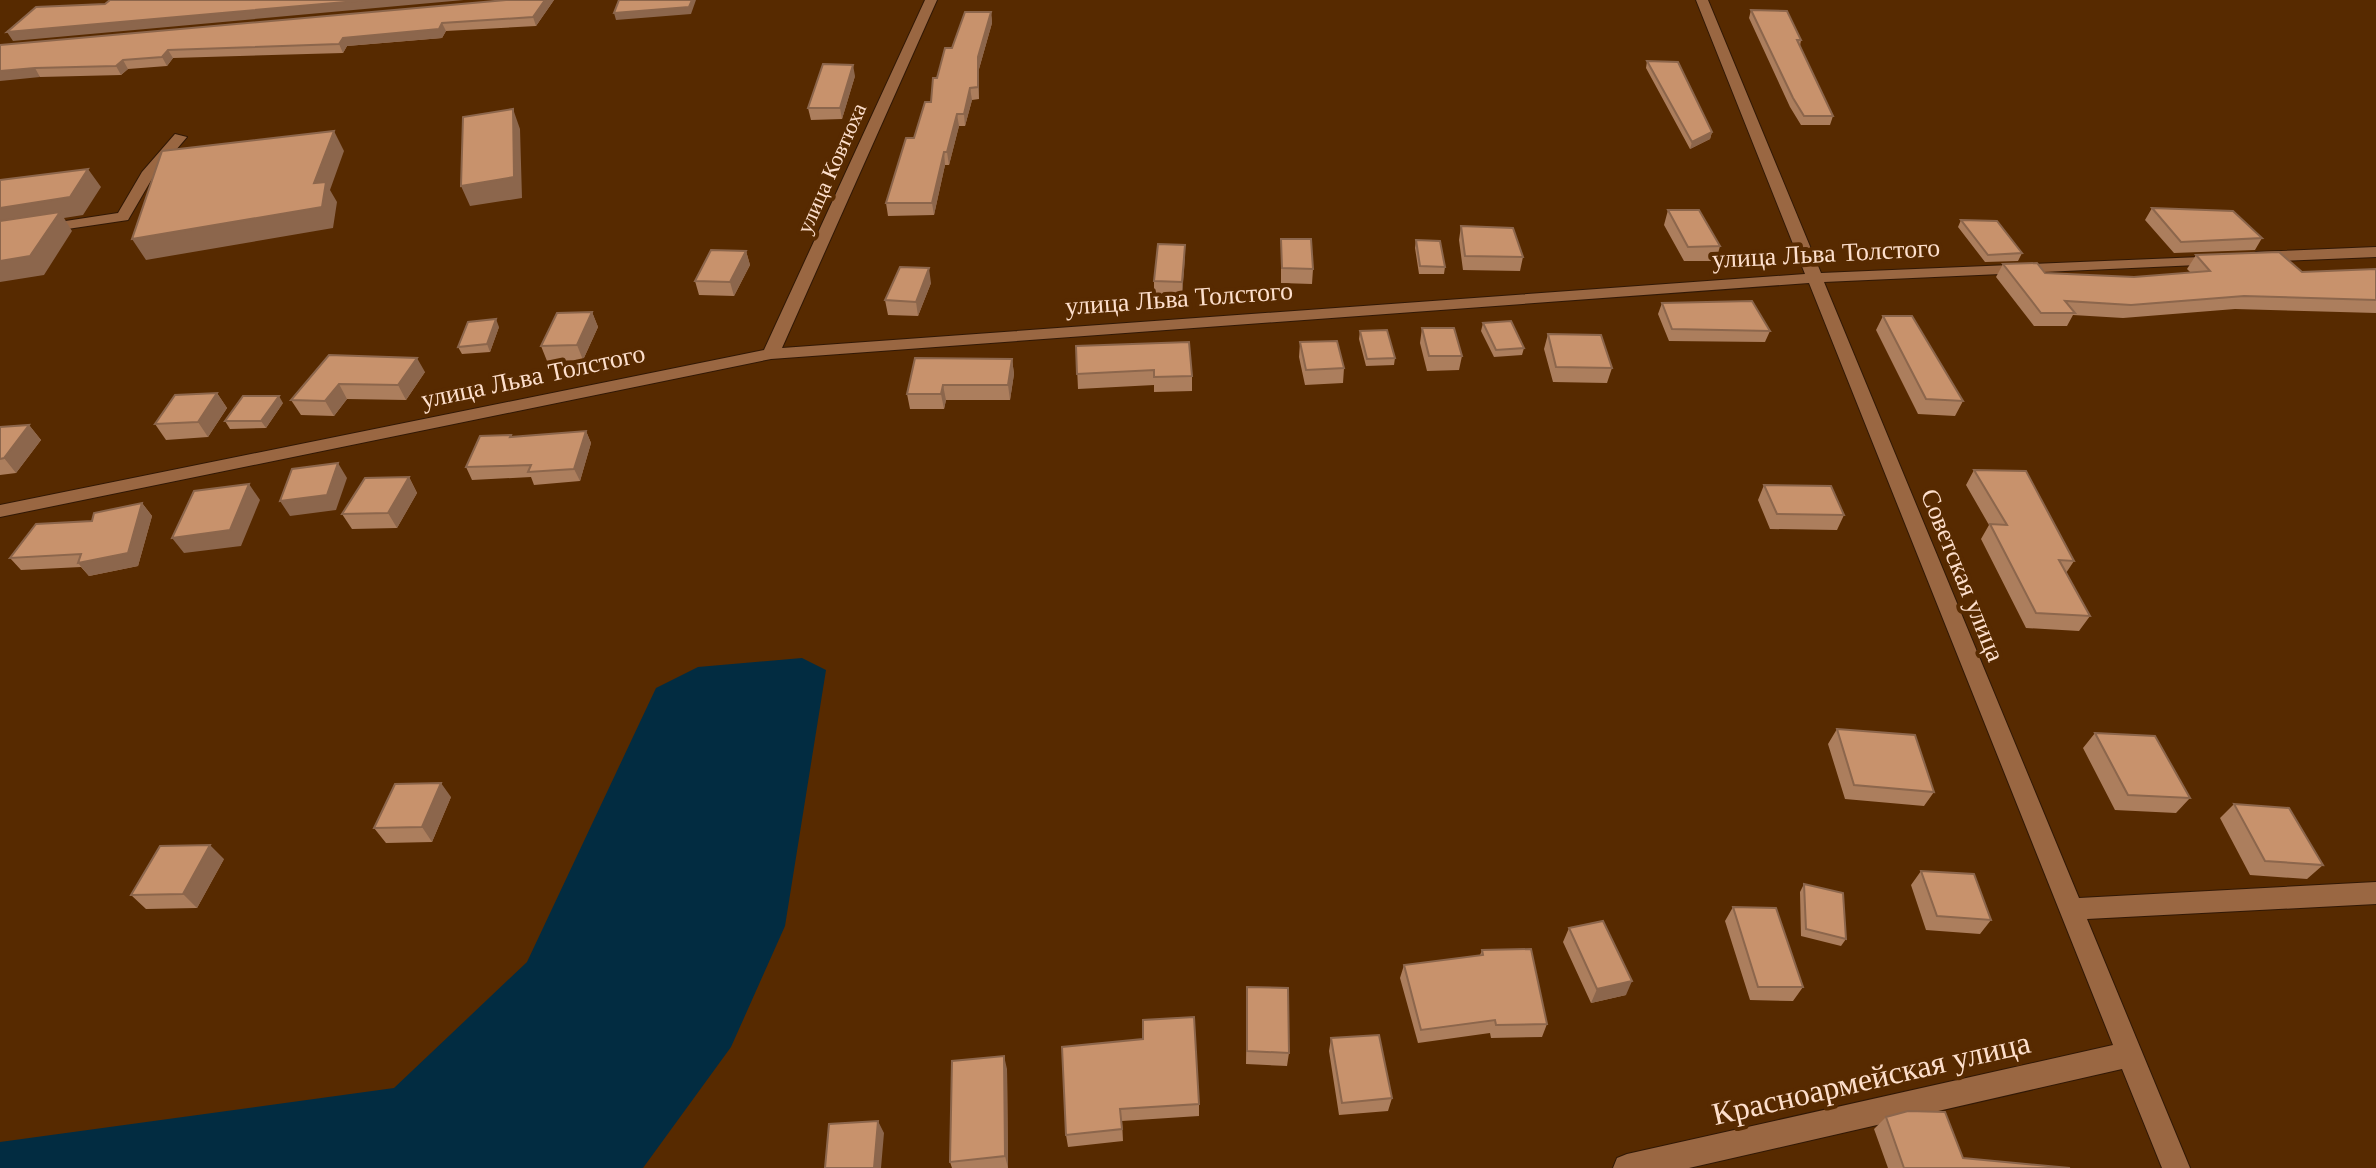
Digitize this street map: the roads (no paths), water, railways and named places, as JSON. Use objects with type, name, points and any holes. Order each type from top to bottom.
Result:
[{"type":"street","name":"улица Ковтюха","points":[[771,354],[931,0]]},
{"type":"street","name":"Советская улица","points":[[1702,0],[2176,1168]]},
{"type":"street","points":[[0,235],[123,217],[147,175],[180,137]]},
{"type":"street","name":"улица Льва Толстого","points":[[0,511],[771,354],[1814,278],[2376,252]]},
{"type":"street","points":[[2071,909],[2376,893]]},
{"type":"street","name":"Красноармейская улица","points":[[1627,1168],[2130,1054]]},
{"type":"water","points":[[802,658],[826,670],[785,926],[731,1047],[643,1168],[0,1168],[0,1142],[394,1088],[527,962],[656,688],[698,667]]}]
